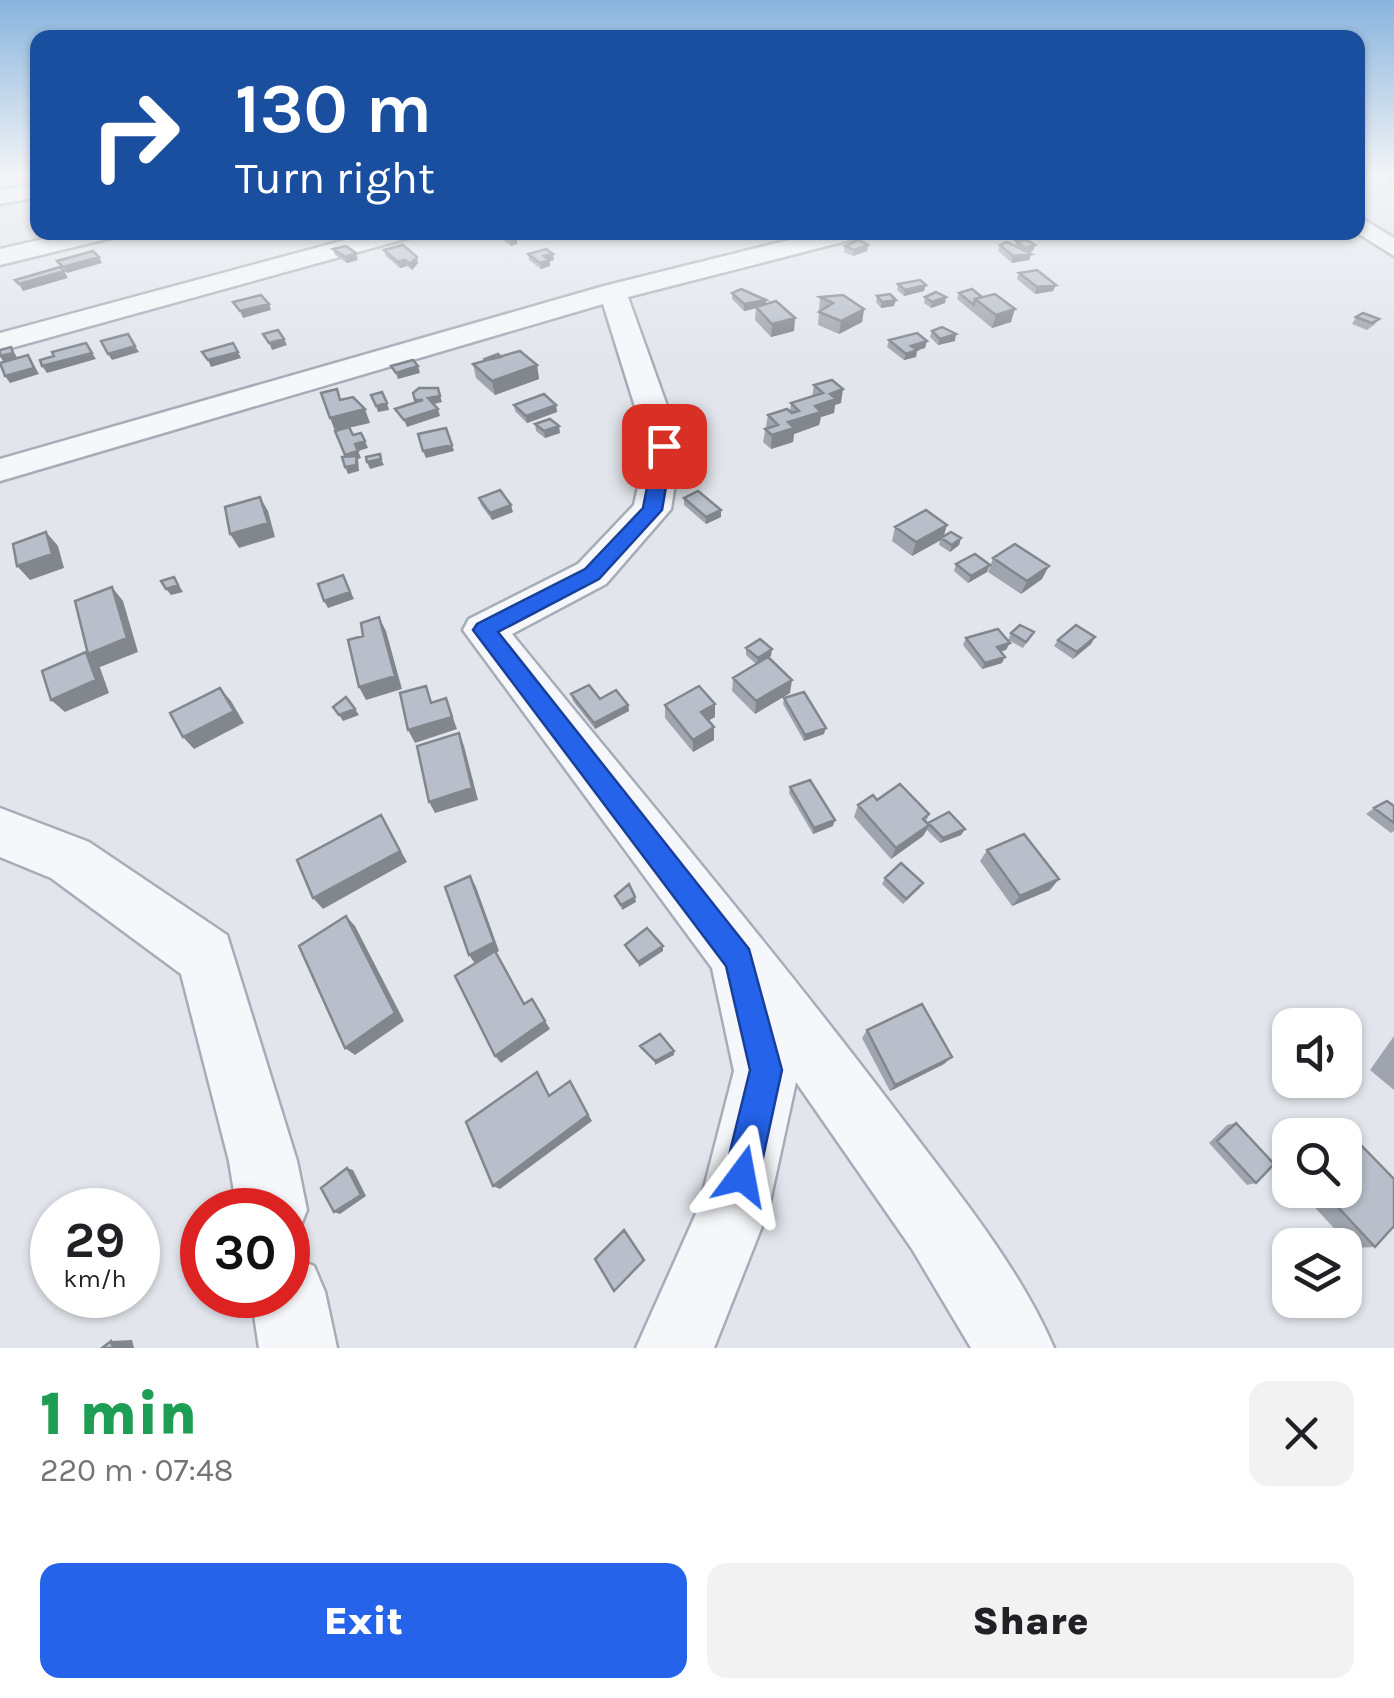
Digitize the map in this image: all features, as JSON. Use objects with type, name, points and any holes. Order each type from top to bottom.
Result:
[{"type":"street","points":[[0,256],[71,240]]},
{"type":"street","points":[[0,342],[375,240]]},
{"type":"street","points":[[0,470],[613,292],[822,240]]},
{"type":"street","points":[[613,292],[664,446],[652,510],[592,574],[484,630],[739,959],[766,1070],[733,1211],[675,1348]]},
{"type":"street","points":[[640,831],[757,978],[870,1131],[937,1224],[1015,1348]]},
{"type":"street","points":[[0,832],[70,860],[206,956],[268,1188]]},
{"type":"street","points":[[293,1318],[298,1348]]},
{"type":"building","points":[[859,240],[868,245],[854,250],[845,246]]},
{"type":"building","points":[[1027,240],[1035,245],[1025,248],[1016,241]]},
{"type":"building","points":[[1007,242],[1031,254],[1013,256],[1000,245]]},
{"type":"building","points":[[403,245],[417,257],[410,264],[405,260],[398,262],[384,250]]},
{"type":"building","points":[[346,246],[356,253],[345,257],[333,249]]},
{"type":"building","points":[[546,249],[553,254],[544,256],[549,260],[540,263],[528,254]]},
{"type":"building","points":[[93,251],[99,257],[63,267],[57,261]]},
{"type":"building","points":[[60,267],[64,271],[19,284],[15,280]]},
{"type":"building","points":[[1037,270],[1056,285],[1037,287],[1019,273]]},
{"type":"building","points":[[920,280],[926,285],[905,290],[898,284]]},
{"type":"building","points":[[741,289],[766,300],[744,304],[732,293]]},
{"type":"building","points":[[972,289],[982,297],[975,299],[974,305],[959,293]]},
{"type":"building","points":[[936,292],[946,297],[932,302],[925,297]]},
{"type":"building","points":[[890,294],[896,300],[882,302],[877,296]]},
{"type":"building","points":[[995,294],[1015,309],[996,315],[975,299]]},
{"type":"building","points":[[261,295],[269,304],[240,311],[233,302]]},
{"type":"building","points":[[843,295],[864,309],[841,321],[819,312],[833,303],[820,297]]},
{"type":"building","points":[[776,301],[795,318],[772,324],[756,307]]},
{"type":"building","points":[[1363,313],[1379,319],[1372,323],[1356,317]]},
{"type":"building","points":[[942,327],[956,334],[940,339],[932,331]]},
{"type":"building","points":[[278,330],[284,339],[269,343],[263,334]]},
{"type":"building","points":[[917,333],[927,341],[911,346],[917,350],[906,354],[889,340]]},
{"type":"building","points":[[128,334],[135,346],[108,354],[101,341]]},
{"type":"building","points":[[86,343],[92,353],[42,366],[40,360],[54,356],[52,352]]},
{"type":"building","points":[[233,343],[238,352],[208,360],[202,352]]},
{"type":"building","points":[[11,347],[13,353],[0,356],[0,350]]},
{"type":"building","points":[[520,351],[537,365],[492,381],[473,364]]},
{"type":"building","points":[[28,355],[34,368],[5,376],[0,363]]},
{"type":"building","points":[[413,360],[418,366],[396,373],[391,366]]},
{"type":"building","points":[[832,380],[843,389],[830,394],[836,399],[815,406],[821,412],[788,422],[794,428],[772,435],[765,429],[778,425],[768,415],[787,409],[792,413],[799,411],[791,403],[823,393],[814,385]]},
{"type":"building","points":[[419,388],[438,388],[440,396],[428,398],[438,409],[404,420],[395,409],[423,400],[415,400],[413,393]]},
{"type":"building","points":[[337,389],[340,400],[353,397],[365,409],[330,418],[321,393]]},
{"type":"building","points":[[382,392],[387,403],[376,406],[371,395]]},
{"type":"building","points":[[544,394],[556,405],[526,416],[514,405]]},
{"type":"building","points":[[550,419],[559,426],[544,431],[535,424]]},
{"type":"building","points":[[349,427],[353,435],[361,433],[365,441],[355,444],[358,451],[345,455],[335,431]]},
{"type":"building","points":[[446,428],[452,445],[423,451],[418,434]]},
{"type":"building","points":[[380,454],[381,459],[367,462],[366,457]]},
{"type":"building","points":[[357,456],[356,465],[345,467],[342,457]]},
{"type":"building","points":[[500,490],[511,505],[490,513],[479,498]]},
{"type":"building","points":[[698,491],[721,510],[706,517],[684,498]]},
{"type":"building","points":[[260,497],[268,523],[230,534],[225,507]]},
{"type":"building","points":[[926,510],[947,525],[916,542],[895,527]]},
{"type":"building","points":[[46,532],[52,554],[17,566],[13,544]]},
{"type":"building","points":[[951,532],[961,538],[952,545],[941,538]]},
{"type":"building","points":[[1015,544],[1049,566],[1027,581],[993,558]]},
{"type":"building","points":[[975,554],[990,565],[971,576],[956,564]]},
{"type":"building","points":[[343,575],[350,592],[324,601],[318,584]]},
{"type":"building","points":[[174,577],[178,585],[166,589],[161,581]]},
{"type":"building","points":[[112,587],[127,638],[88,654],[75,601]]},
{"type":"building","points":[[379,617],[395,676],[359,687],[348,640],[363,636],[361,623]]},
{"type":"building","points":[[1020,625],[1034,632],[1026,642],[1011,633]]},
{"type":"building","points":[[1076,625],[1095,637],[1077,652],[1058,640]]},
{"type":"building","points":[[998,629],[1010,643],[997,647],[1005,657],[985,663],[966,638]]},
{"type":"building","points":[[760,639],[772,649],[758,658],[746,648]]},
{"type":"building","points":[[86,652],[96,680],[51,700],[42,671]]},
{"type":"building","points":[[768,657],[792,680],[756,701],[733,678]]},
{"type":"building","points":[[589,685],[600,699],[616,690],[628,705],[594,723],[571,694]]},
{"type":"building","points":[[426,686],[431,703],[446,698],[452,717],[408,730],[400,693]]},
{"type":"building","points":[[699,686],[715,704],[701,712],[714,727],[693,740],[665,705]]},
{"type":"building","points":[[220,688],[234,711],[183,737],[170,713]]},
{"type":"building","points":[[804,692],[826,728],[805,735],[784,698]]},
{"type":"building","points":[[346,697],[355,709],[339,715],[333,707]]},
{"type":"building","points":[[459,733],[472,788],[429,802],[417,746]]},
{"type":"building","points":[[810,780],[835,820],[814,828],[790,787]]},
{"type":"building","points":[[900,784],[929,814],[923,819],[929,825],[896,848],[858,805],[873,795],[877,800]]},
{"type":"building","points":[[1387,801],[1394,806],[1394,823],[1374,808]]},
{"type":"building","points":[[949,812],[965,829],[943,838],[928,823]]},
{"type":"building","points":[[381,815],[400,851],[313,898],[297,860]]},
{"type":"building","points":[[1024,834],[1059,879],[1020,896],[987,850]]},
{"type":"building","points":[[901,863],[923,883],[906,899],[885,878]]},
{"type":"building","points":[[470,876],[494,942],[469,955],[445,887]]},
{"type":"building","points":[[629,884],[635,897],[621,905],[615,896]]},
{"type":"building","points":[[346,916],[395,1013],[345,1048],[299,946]]},
{"type":"building","points":[[647,928],[663,946],[638,962],[625,945]]},
{"type":"building","points":[[495,951],[524,1004],[532,999],[545,1021],[495,1056],[455,976]]},
{"type":"building","points":[[922,1004],[952,1057],[895,1085],[867,1030]]},
{"type":"building","points":[[660,1034],[674,1051],[655,1061],[640,1046]]},
{"type":"building","points":[[537,1072],[549,1096],[570,1081],[588,1115],[493,1186],[466,1122]]},
{"type":"building","points":[[1236,1123],[1272,1166],[1256,1183],[1217,1141]]},
{"type":"building","points":[[1362,1146],[1394,1179],[1394,1226],[1375,1247],[1362,1228],[1357,1228],[1339,1208],[1362,1208]]},
{"type":"building","points":[[347,1168],[361,1195],[334,1212],[321,1188]]},
{"type":"building","points":[[624,1230],[644,1260],[614,1291],[595,1259]]},
{"type":"route","points":[[664,446],[652,510],[592,574],[484,630],[739,959],[766,1070],[742,1176]]}]
